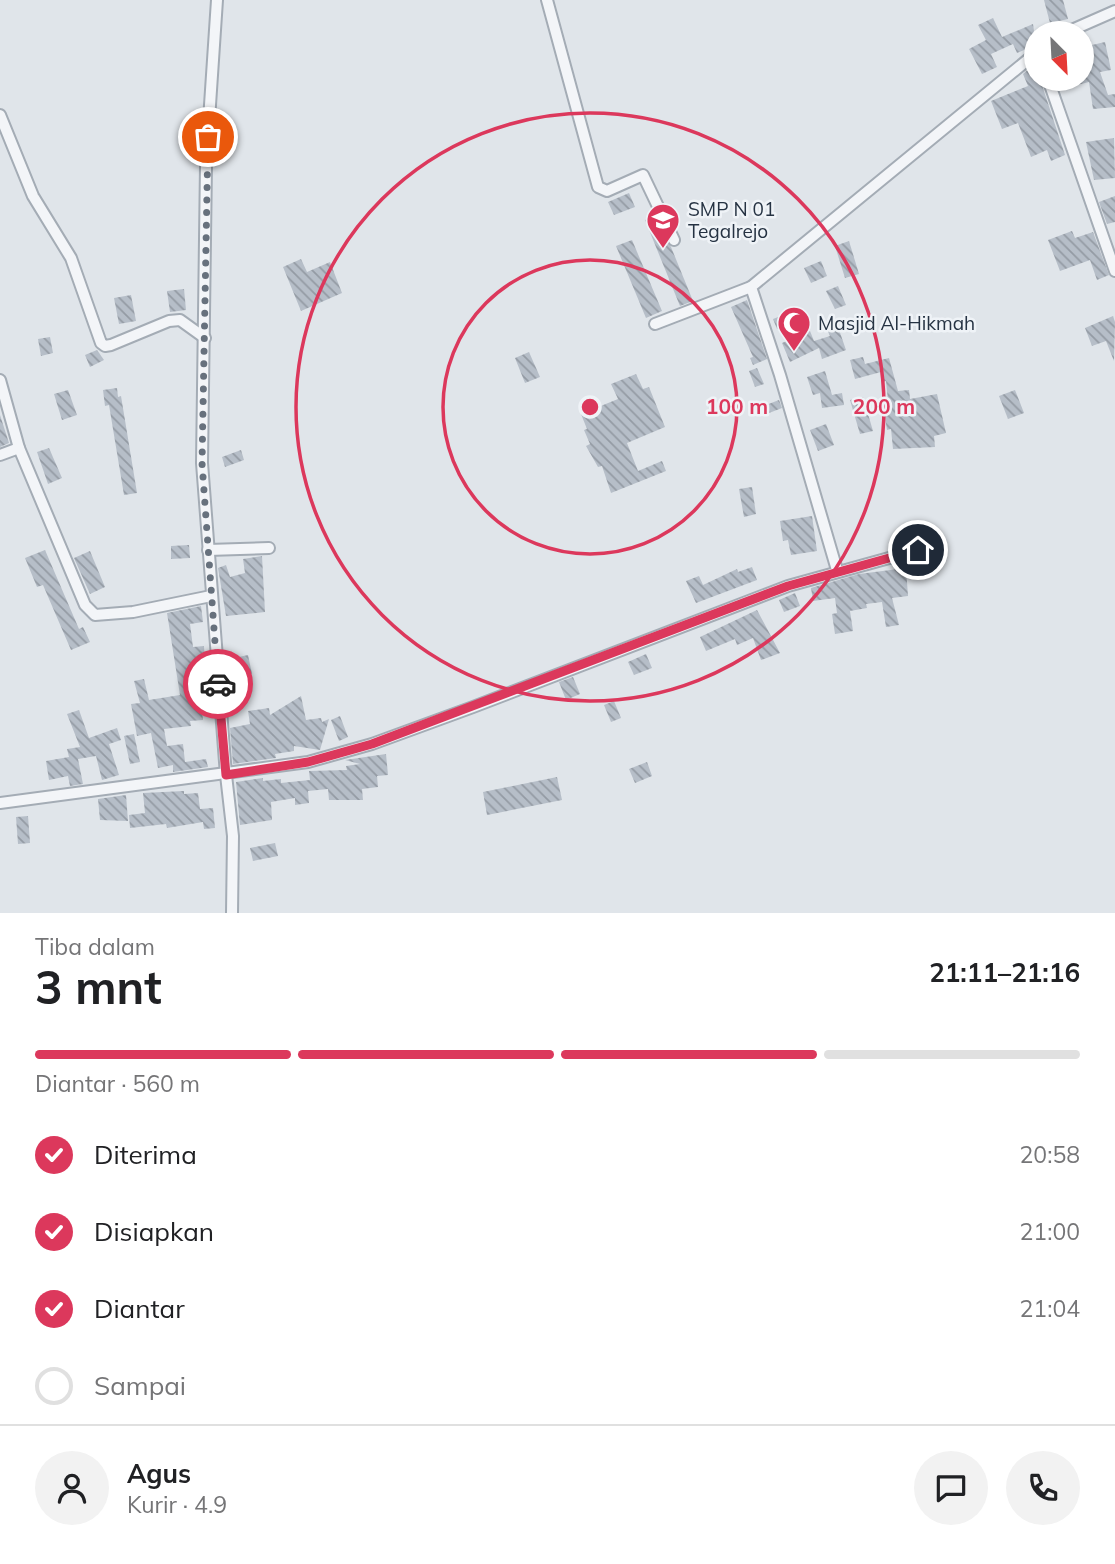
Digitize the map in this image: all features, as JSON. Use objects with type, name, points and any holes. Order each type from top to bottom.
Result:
[{"type":"street","points":[[216,0],[206,165],[202,463],[233,836],[232,913]]},
{"type":"street","points":[[547,0],[598,187],[607,191],[643,175],[674,240]]},
{"type":"street","points":[[1094,21],[1115,12]]},
{"type":"street","points":[[655,324],[751,287],[1024,63]]},
{"type":"street","points":[[1052,91],[1115,271]]},
{"type":"street","points":[[0,115],[33,196],[71,258],[101,343],[105,346],[111,345],[169,321],[180,320],[205,338]]},
{"type":"street","points":[[751,287],[780,375],[837,570]]},
{"type":"street","points":[[0,380],[19,448],[74,582],[91,613],[98,616],[133,612],[211,596]]},
{"type":"street","points":[[0,455],[19,448]]},
{"type":"street","points":[[208,550],[269,548]]},
{"type":"street","points":[[0,803],[308,762],[372,744],[775,590],[837,570],[918,550]]},
{"type":"building","points":[[1044,0],[1063,0],[1068,19],[1049,21]]},
{"type":"building","points":[[993,18],[1002,37],[1024,28],[1024,50],[1017,53],[1013,44],[991,54],[997,67],[982,74],[969,49],[986,40],[978,25]]},
{"type":"building","points":[[1105,42],[1111,70],[1100,72],[1108,95],[1115,94],[1115,107],[1093,109],[1090,91],[1094,91],[1094,45]]},
{"type":"building","points":[[1024,88],[1024,91],[1044,91],[1065,155],[1051,161],[1047,150],[1031,157],[1018,123],[1002,129],[991,101]]},
{"type":"building","points":[[1114,138],[1115,178],[1094,180],[1086,142]]},
{"type":"building","points":[[629,193],[635,207],[614,215],[608,202]]},
{"type":"building","points":[[1115,196],[1115,222],[1107,224],[1099,202]]},
{"type":"building","points":[[654,216],[671,247],[693,301],[680,306],[645,220]]},
{"type":"building","points":[[1072,231],[1075,238],[1093,232],[1109,275],[1097,280],[1090,260],[1060,271],[1048,240]]},
{"type":"building","points":[[632,240],[662,311],[646,318],[616,246]]},
{"type":"building","points":[[849,241],[859,274],[845,278],[835,246]]},
{"type":"building","points":[[301,259],[307,272],[330,262],[342,293],[301,311],[283,267]]},
{"type":"building","points":[[821,261],[827,276],[811,283],[804,268]]},
{"type":"building","points":[[838,286],[846,305],[835,309],[826,291]]},
{"type":"building","points":[[184,289],[186,310],[170,312],[167,291]]},
{"type":"building","points":[[131,295],[136,321],[119,324],[114,298]]},
{"type":"building","points":[[747,300],[767,359],[753,365],[750,358],[753,357],[731,307]]},
{"type":"building","points":[[786,314],[789,324],[777,329],[773,319]]},
{"type":"building","points":[[1113,316],[1114,361],[1106,341],[1092,346],[1085,328]]},
{"type":"building","points":[[836,321],[846,350],[822,359],[819,348],[790,362],[782,343],[810,331],[814,341],[830,336],[825,325]]},
{"type":"building","points":[[50,337],[53,353],[41,356],[38,339]]},
{"type":"building","points":[[97,350],[104,360],[90,367],[85,355]]},
{"type":"building","points":[[529,352],[540,377],[525,383],[515,358]]},
{"type":"building","points":[[863,357],[865,364],[889,358],[898,391],[909,390],[910,399],[937,394],[946,433],[934,436],[935,447],[893,449],[891,429],[887,430],[884,411],[889,411],[886,381],[883,382],[881,372],[855,379],[850,360]]},
{"type":"building","points":[[757,368],[764,384],[755,387],[749,371]]},
{"type":"building","points":[[825,371],[832,395],[842,393],[844,405],[822,408],[820,393],[813,395],[807,377]]},
{"type":"building","points":[[636,374],[643,389],[649,387],[665,427],[627,443],[638,471],[662,461],[666,471],[611,493],[602,466],[598,467],[586,446],[590,444],[581,414],[618,399],[611,384]]},
{"type":"building","points":[[117,388],[118,397],[121,396],[137,493],[124,495],[109,405],[105,406],[103,390]]},
{"type":"building","points":[[68,390],[77,415],[62,420],[54,394]]},
{"type":"building","points":[[1015,390],[1024,413],[1008,419],[999,396]]},
{"type":"building","points":[[863,397],[873,431],[860,434],[850,400]]},
{"type":"building","points":[[779,400],[782,408],[769,413],[766,405]]},
{"type":"building","points":[[0,415],[9,443],[0,447]]},
{"type":"building","points":[[826,424],[834,445],[818,451],[810,430]]},
{"type":"building","points":[[49,448],[62,478],[48,484],[37,452]]},
{"type":"building","points":[[241,450],[244,460],[225,467],[222,457]]},
{"type":"building","points":[[752,487],[756,514],[744,517],[739,489]]},
{"type":"building","points":[[812,516],[817,551],[791,555],[788,540],[783,541],[780,521]]},
{"type":"building","points":[[189,545],[190,558],[171,559],[171,546]]},
{"type":"building","points":[[45,550],[79,629],[83,627],[90,642],[71,650],[43,585],[37,587],[25,558]]},
{"type":"building","points":[[90,551],[105,587],[90,594],[74,558]]},
{"type":"building","points":[[262,556],[265,612],[226,616],[218,568],[226,565],[230,577],[245,573],[243,559]]},
{"type":"building","points":[[752,567],[757,580],[696,603],[686,581],[699,576],[703,585],[737,569],[738,572]]},
{"type":"building","points":[[906,568],[908,596],[892,598],[899,625],[886,627],[882,602],[866,604],[867,608],[850,611],[853,631],[835,634],[832,614],[837,613],[835,598],[813,601],[811,588],[859,574]]},
{"type":"building","points":[[795,593],[800,606],[784,612],[779,600]]},
{"type":"building","points":[[201,606],[203,622],[190,624],[193,647],[204,646],[206,684],[199,684],[203,720],[190,721],[191,726],[164,729],[167,746],[183,744],[185,762],[206,759],[208,767],[173,772],[173,765],[158,768],[151,733],[137,736],[131,704],[140,703],[134,681],[144,679],[149,700],[180,695],[167,613]]},
{"type":"building","points":[[757,610],[780,653],[761,660],[753,638],[737,645],[735,639],[706,651],[700,637]]},
{"type":"building","points":[[646,654],[652,668],[634,675],[628,662]]},
{"type":"building","points":[[248,655],[252,674],[229,679],[225,660]]},
{"type":"building","points":[[573,677],[580,694],[566,700],[559,682]]},
{"type":"building","points":[[301,696],[306,720],[321,718],[322,722],[329,719],[320,750],[294,746],[294,751],[275,754],[276,758],[233,764],[230,728],[250,724],[248,711],[269,708],[270,715]]},
{"type":"building","points":[[614,701],[621,718],[611,722],[604,705]]},
{"type":"building","points":[[79,710],[89,738],[117,728],[121,740],[109,744],[119,775],[102,780],[96,756],[78,759],[83,784],[70,786],[68,776],[49,780],[46,761],[69,757],[67,749],[80,747],[67,714]]},
{"type":"building","points":[[340,716],[348,737],[339,741],[331,720]]},
{"type":"building","points":[[134,734],[140,762],[130,764],[124,736]]},
{"type":"building","points":[[386,754],[388,775],[377,776],[378,787],[362,789],[363,800],[329,800],[328,789],[308,791],[309,803],[295,805],[295,798],[271,802],[272,820],[240,825],[236,782],[263,778],[263,781],[281,779],[281,783],[310,780],[309,771],[347,770],[346,766],[360,764],[345,760]]},
{"type":"building","points":[[647,762],[652,776],[635,783],[629,769]]},
{"type":"building","points":[[557,777],[562,800],[487,815],[483,792]]},
{"type":"building","points":[[184,791],[184,794],[198,793],[200,809],[213,808],[215,828],[204,829],[203,822],[167,828],[166,824],[130,828],[129,815],[145,813],[143,793]]},
{"type":"building","points":[[126,795],[128,821],[100,820],[98,799]]},
{"type":"building","points":[[28,816],[30,843],[18,844],[16,817]]},
{"type":"building","points":[[275,843],[278,856],[253,861],[250,848]]},
{"type":"way so far","points":[[208,137],[202,463],[218,684]]},
{"type":"place","name":"SMP N 01 Tegalrejo","points":[[663,250]]},
{"type":"place","name":"Masjid Al-Hikmah","points":[[794,353]]},
{"type":"route","points":[[218,684],[226,775],[308,762],[372,744],[473,707],[788,586],[837,570],[918,550]]}]
